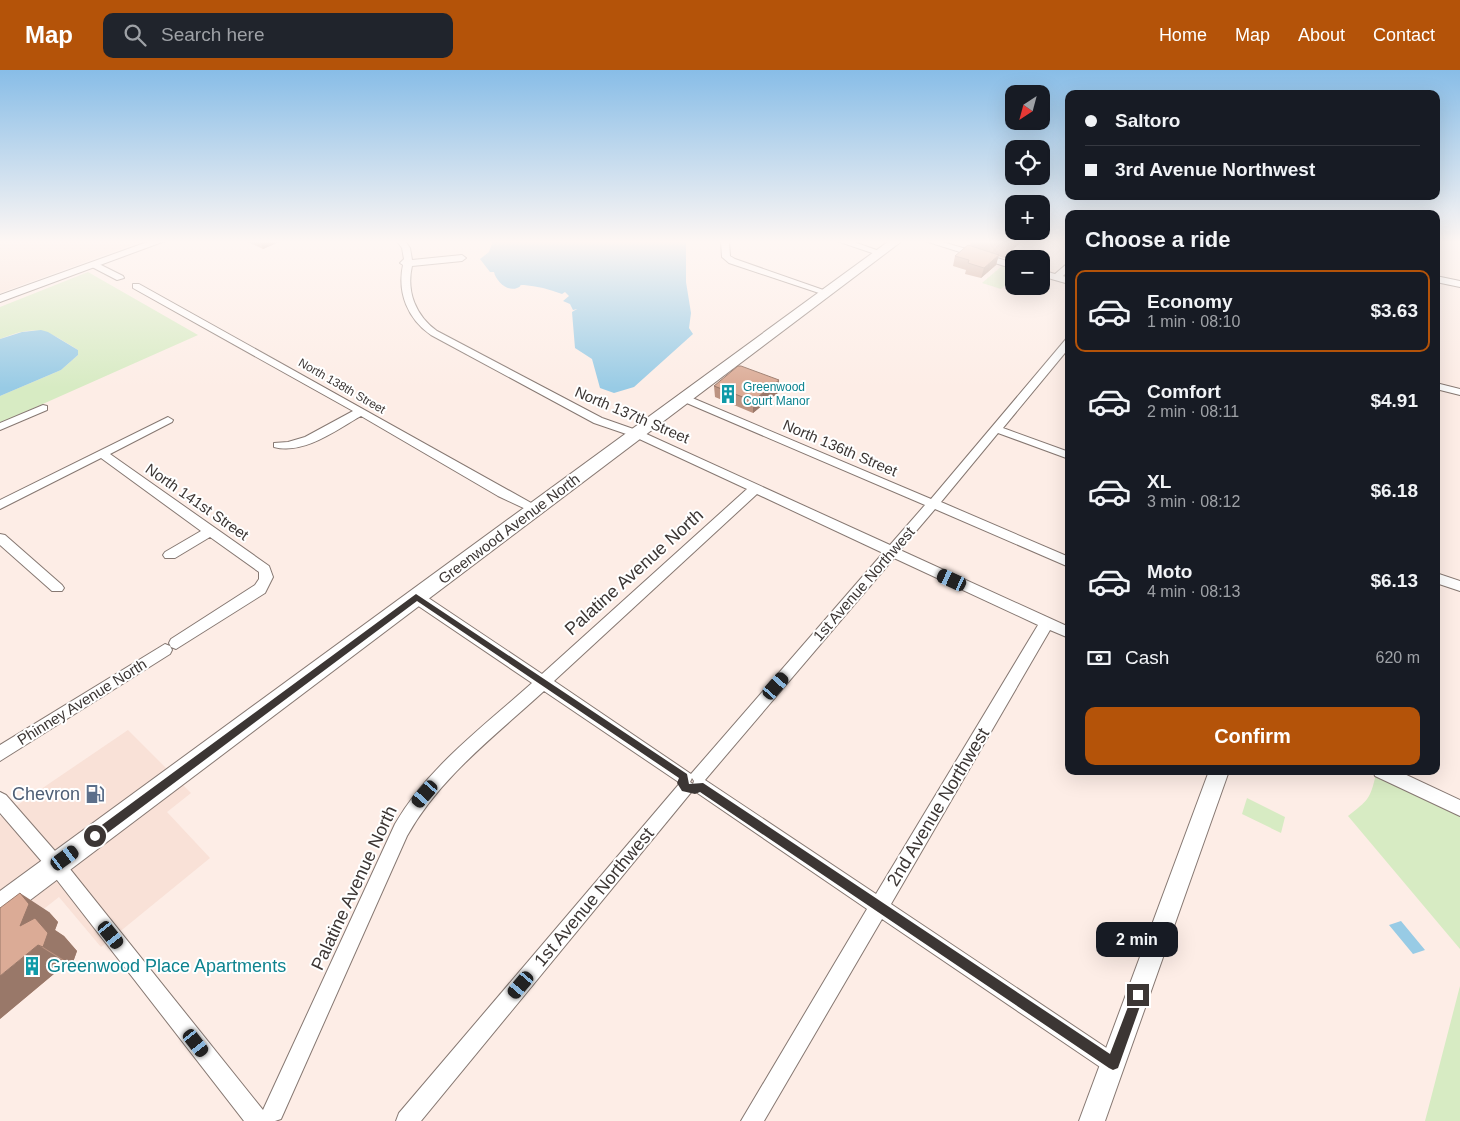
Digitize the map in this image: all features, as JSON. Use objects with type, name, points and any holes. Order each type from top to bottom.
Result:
[{"type":"main road","name":"Greenwood Avenue North","points":[[0,907],[832,290]]},
{"type":"street","points":[[0,299],[25,290]]},
{"type":"street","name":"North 138th Street","points":[[143,290],[361,410],[502,493],[536,508]]},
{"type":"street","name":"North 137th Street","points":[[406,290],[415,314],[422,324],[454,344],[562,403],[622,432],[638,434],[1065,631]]},
{"type":"street","points":[[819,290],[828,293]]},
{"type":"street","name":"1st Avenue Northwest","points":[[407,1121],[692,781],[892,552],[1065,346]]},
{"type":"street","points":[[1440,387],[1460,392]]},
{"type":"street","name":"North 136th Street","points":[[686,399],[1065,560]]},
{"type":"street","points":[[0,427],[43,408]]},
{"type":"street","points":[[278,445],[292,446],[302,442],[361,410]]},
{"type":"street","points":[[0,505],[168,420]]},
{"type":"street","points":[[996,429],[1065,455]]},
{"type":"street","name":"North 141st Street","points":[[103,454],[175,509],[211,531],[264,569],[267,580]]},
{"type":"street","name":"Palatine Avenue North","points":[[266,1118],[401,830],[416,804],[443,773],[756,488]]},
{"type":"street","points":[[170,555],[211,531]]},
{"type":"street","points":[[0,538],[57,588]]},
{"type":"street","name":"Phinney Avenue North","points":[[0,754],[260,589],[267,580]]},
{"type":"street","points":[[1441,580],[1460,586]]},
{"type":"street","points":[[416,597],[1113,1064]]},
{"type":"street","name":"2nd Avenue Northwest","points":[[752,1121],[1046,623]]},
{"type":"street","points":[[1092,1121],[1218,775]]},
{"type":"street","points":[[1390,775],[1460,808]]},
{"type":"street","points":[[0,800],[266,1118]]},
{"type":"shaded area","points":[[128,730],[191,793],[167,812],[210,858],[101,947],[59,897],[0,943],[0,817]]},
{"type":"green space","points":[[43,290],[120,290],[198,335],[0,423],[0,396],[61,370],[78,355],[78,350],[58,338],[41,331],[13,334],[0,339],[0,307]]},
{"type":"green space","points":[[1376,775],[1378,775],[1460,813],[1460,949],[1348,816],[1367,799]]},
{"type":"green space","points":[[1247,798],[1285,817],[1281,833],[1242,814]]},
{"type":"green space","points":[[1460,986],[1460,1121],[1425,1121]]},
{"type":"water","points":[[551,290],[687,290],[691,313],[689,328],[693,334],[634,387],[614,393],[600,388],[592,359],[575,348],[572,312],[577,309],[573,310],[570,304],[563,301],[569,296],[565,292],[562,294]]},
{"type":"water","points":[[41,330],[48,332],[78,350],[78,355],[61,370],[0,396],[0,339],[22,332]]},
{"type":"water","points":[[1401,921],[1425,950],[1413,954],[1389,925]]},
{"type":"building","points":[[738,366],[779,380],[753,401],[714,386]]},
{"type":"building","points":[[20,893],[29,904],[20,926],[35,918],[48,933],[43,947],[38,945],[0,976],[0,908]]},
{"type":"place","name":"Greenwood Court Manor","points":[[728,394]]},
{"type":"place","name":"Chevron","points":[[95,794]]},
{"type":"place","name":"Greenwood Place Apartments","points":[[32,966]]},
{"type":"route","points":[[95,836],[416,597],[684,777],[682,783],[686,788],[695,790],[700,786],[1113,1064],[1138,995]]}]
